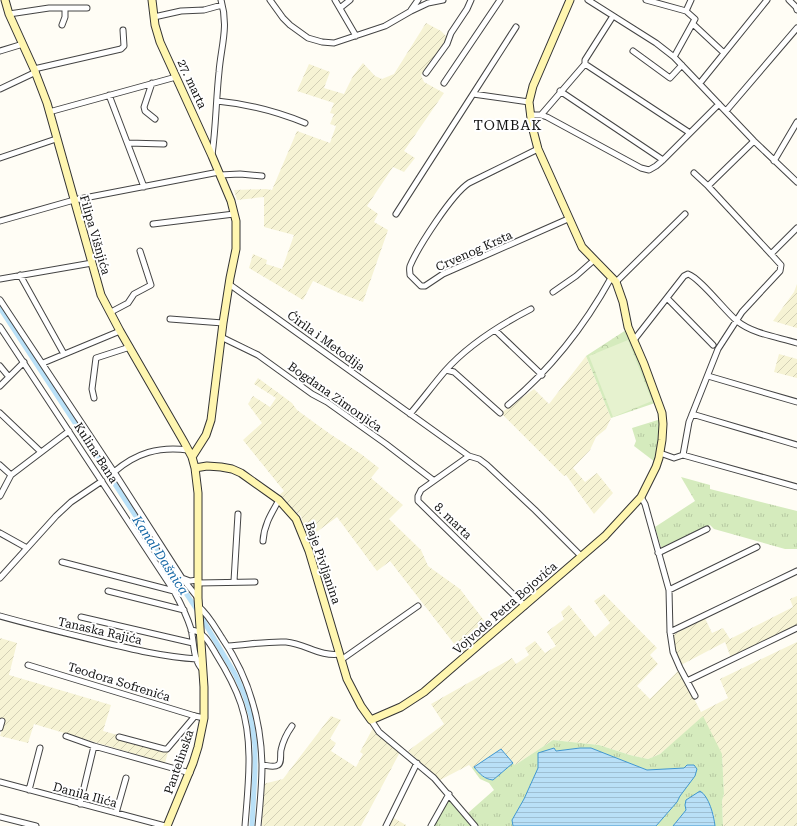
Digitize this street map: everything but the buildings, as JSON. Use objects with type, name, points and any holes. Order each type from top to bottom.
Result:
[{"type":"street","name":"Filipa Višnjića","points":[[5,0],[9,14],[35,71],[49,112],[101,295],[192,457],[195,468],[198,502],[198,606]]},
{"type":"street","name":"27. marta","points":[[152,0],[154,17],[160,42],[212,156],[230,201],[236,228],[236,249],[221,337],[212,420],[206,435],[192,457]]},
{"type":"street","points":[[270,0],[282,18],[308,38],[322,42],[334,43],[385,26],[410,11],[428,3],[443,0]]},
{"type":"street","points":[[335,0],[356,36]]},
{"type":"street","points":[[340,8],[350,0]]},
{"type":"street","points":[[410,11],[418,0]]},
{"type":"street","points":[[426,73],[447,44],[451,33],[467,9],[471,0]]},
{"type":"street","points":[[444,83],[500,0]]},
{"type":"street","name":"Vojvode Petra Bojovića","points":[[371,720],[401,707],[424,692],[610,532],[641,497],[656,467],[660,453],[663,424],[662,413],[644,364],[628,327],[624,302],[613,280],[582,248],[538,150],[530,115],[529,102],[533,86],[570,0]]},
{"type":"street","points":[[588,0],[656,43],[674,57],[754,141],[797,182]]},
{"type":"street","points":[[646,0],[686,11],[695,19],[674,57]]},
{"type":"street","points":[[686,11],[691,0]]},
{"type":"street","points":[[700,83],[767,0]]},
{"type":"street","points":[[790,1],[797,7]]},
{"type":"street","points":[[154,17],[181,11],[204,10],[221,2],[225,16],[225,30],[219,72],[212,156]]},
{"type":"street","points":[[9,14],[49,8],[87,8]]},
{"type":"street","points":[[62,26],[66,8]]},
{"type":"street","points":[[541,115],[585,64],[584,60],[613,16]]},
{"type":"street","points":[[693,24],[724,53]]},
{"type":"street","points":[[396,214],[516,27]]},
{"type":"street","points":[[726,111],[797,28]]},
{"type":"street","points":[[0,89],[35,71],[121,49],[124,46],[123,30]]},
{"type":"street","points":[[0,51],[23,44]]},
{"type":"street","points":[[633,52],[670,78],[682,65]]},
{"type":"street","points":[[585,64],[690,133]]},
{"type":"street","points":[[49,112],[176,77]]},
{"type":"street","points":[[152,83],[144,107],[146,111],[155,118]]},
{"type":"street","points":[[560,92],[663,160]]},
{"type":"street","points":[[473,94],[529,102]]},
{"type":"street","points":[[109,95],[144,187]]},
{"type":"street","points":[[217,101],[247,104],[305,123]]},
{"type":"street","points":[[530,115],[541,115],[641,168],[649,170],[663,160],[720,104]]},
{"type":"street","points":[[774,161],[797,122]]},
{"type":"street","points":[[0,158],[56,139]]},
{"type":"street","points":[[708,186],[754,141]]},
{"type":"street","points":[[128,142],[164,144]]},
{"type":"street","name":"Crvenog Krsta","points":[[538,150],[469,183],[459,191],[418,251],[410,266],[410,275],[421,286],[425,286],[443,274],[568,219]]},
{"type":"street","points":[[683,455],[689,422],[718,349],[751,301],[780,271],[781,265],[708,186],[694,173]]},
{"type":"street","points":[[0,221],[74,200],[219,174],[262,176]]},
{"type":"street","points":[[153,224],[234,214]]},
{"type":"street","points":[[508,405],[542,375],[555,360],[580,329],[613,280],[686,214]]},
{"type":"street","points":[[771,254],[797,228]]},
{"type":"street","points":[[111,312],[128,303],[134,294],[151,285],[140,251]]},
{"type":"street","points":[[553,292],[576,276],[593,261]]},
{"type":"street","points":[[0,279],[92,263]]},
{"type":"street","points":[[634,340],[684,276],[688,274],[693,276],[721,306],[744,326],[797,343]]},
{"type":"street","points":[[20,275],[64,354]]},
{"type":"street","name":"Ćirila i Metodija","points":[[229,284],[469,456],[479,459],[488,465],[581,556]]},
{"type":"street","points":[[667,298],[714,345]]},
{"type":"street","points":[[0,300],[43,363],[182,578],[198,598]]},
{"type":"street","points":[[410,414],[446,370],[464,353],[494,330],[531,309]]},
{"type":"street","points":[[170,319],[223,323]]},
{"type":"street","name":"Kulina Bana","points":[[0,327],[174,591],[184,610],[191,630],[198,664],[203,669]]},
{"type":"street","points":[[43,363],[120,330]]},
{"type":"street","points":[[494,330],[542,375]]},
{"type":"street","name":"Bogdana Zimonjića","points":[[221,337],[258,355],[386,444],[433,480]]},
{"type":"street","points":[[94,398],[92,389],[96,358],[130,347]]},
{"type":"street","points":[[0,386],[24,362]]},
{"type":"street","points":[[0,366],[9,377]]},
{"type":"street","points":[[446,370],[454,372],[500,413]]},
{"type":"street","points":[[708,376],[797,402]]},
{"type":"street","points":[[0,413],[41,452]]},
{"type":"street","points":[[692,414],[797,444]]},
{"type":"street","points":[[0,496],[11,475],[69,431]]},
{"type":"street","points":[[114,472],[133,458],[148,452],[165,448],[188,450]]},
{"type":"street","points":[[660,453],[674,458],[683,455],[797,487]]},
{"type":"street","name":"8. marta","points":[[469,456],[433,480],[421,490],[418,496],[418,501],[525,606]]},
{"type":"street","points":[[0,465],[11,475]]},
{"type":"street","name":"Baje Pivljanina","points":[[195,468],[207,466],[232,469],[250,479],[279,500],[296,519],[303,533],[331,621],[340,657],[352,690],[371,720]]},
{"type":"street","points":[[0,578],[70,502],[102,481]]},
{"type":"street","points":[[641,497],[645,504],[669,590],[670,632],[675,656],[695,696]]},
{"type":"street","points":[[263,541],[268,519],[279,500]]},
{"type":"street","points":[[234,581],[238,514]]},
{"type":"street","points":[[658,553],[707,529]]},
{"type":"street","points":[[0,533],[27,548]]},
{"type":"street","points":[[669,590],[757,547]]},
{"type":"street","points":[[62,562],[174,591]]},
{"type":"street","points":[[670,632],[797,571]]},
{"type":"street","points":[[182,578],[190,581],[255,582]]},
{"type":"street","points":[[108,591],[184,610]]},
{"type":"street","points":[[198,606],[228,646],[243,676],[256,709],[260,732],[262,765],[258,826]]},
{"type":"street","name":"Pantelinska","points":[[166,826],[190,773],[198,747],[204,718],[203,669],[198,606]]},
{"type":"street","points":[[228,646],[285,642],[299,644],[324,654],[340,657],[418,606]]},
{"type":"street","name":"Tanaska Rajića","points":[[0,616],[143,651],[180,658],[197,659]]},
{"type":"street","points":[[81,617],[193,643]]},
{"type":"street","points":[[687,681],[797,628]]},
{"type":"street","points":[[191,630],[199,632],[210,644],[233,684],[241,704],[249,753],[245,826]]},
{"type":"street","name":"Teodora Sofrenića","points":[[28,665],[204,718]]},
{"type":"street","name":"Pantelinska","points":[[119,737],[164,750],[167,749],[195,716]]},
{"type":"street","points":[[371,720],[380,732],[417,762],[449,794],[475,826]]},
{"type":"street","points":[[0,728],[2,721]]},
{"type":"street","points":[[262,765],[272,766],[280,763],[286,734],[292,726]]},
{"type":"street","points":[[66,736],[94,746],[190,773]]},
{"type":"street","points":[[80,804],[94,746]]},
{"type":"street","points":[[29,790],[40,748]]},
{"type":"street","points":[[386,826],[417,762]]},
{"type":"street","points":[[116,813],[126,778]]},
{"type":"street","name":"Danila Ilića","points":[[0,782],[166,826]]},
{"type":"street","points":[[431,826],[449,794]]},
{"type":"street","points":[[0,817],[36,826]]},
{"type":"shaded area","points":[[426,23],[441,31],[447,37],[442,48],[421,75],[424,82],[444,93],[404,151],[415,158],[404,172],[393,167],[367,206],[378,214],[374,222],[388,230],[363,302],[313,281],[303,300],[249,268],[253,254],[267,260],[266,264],[282,269],[294,235],[264,227],[264,197],[237,200],[234,190],[272,190],[297,131],[330,143],[336,126],[330,124],[334,114],[330,113],[334,103],[297,91],[309,64],[330,72],[324,88],[344,94],[353,76],[363,63],[375,76],[382,79],[394,74]]},
{"type":"shaded area","points":[[797,284],[797,328],[773,321],[794,292]]},
{"type":"shaded area","points":[[779,354],[797,359],[797,378],[774,372]]},
{"type":"shaded area","points":[[586,356],[611,418],[606,429],[596,437],[590,450],[573,468],[585,482],[597,473],[613,493],[594,514],[566,475],[564,476],[501,413],[534,389],[549,404]]},
{"type":"shaded area","points":[[258,378],[292,403],[297,410],[379,468],[371,478],[403,505],[389,519],[421,550],[428,566],[460,589],[489,627],[495,627],[462,654],[390,561],[377,571],[337,517],[307,539],[301,516],[278,496],[284,491],[243,440],[262,423],[248,404],[253,396],[270,407],[276,398],[254,384]]},
{"type":"shaded area","points":[[604,594],[657,648],[650,655],[658,664],[637,686],[650,699],[679,670],[701,712],[728,698],[720,679],[797,642],[797,826],[723,826],[722,801],[724,794],[722,754],[672,744],[660,754],[648,759],[599,745],[553,740],[515,765],[501,749],[472,768],[469,765],[440,780],[408,751],[444,724],[431,704],[512,658],[516,664],[529,655],[525,648],[535,641],[545,653],[556,646],[547,632],[564,619],[561,612],[569,605],[595,637],[610,623],[594,601]]},
{"type":"shaded area","points":[[797,596],[797,626],[731,658],[725,642],[681,665],[675,650],[673,635],[705,618],[712,633],[723,628],[730,639],[793,607],[790,599]]},
{"type":"shaded area","points":[[0,638],[17,643],[9,675],[111,705],[103,731],[169,749],[165,763],[34,724],[28,743],[0,736],[5,720],[0,718]]},
{"type":"shaded area","points":[[331,716],[341,720],[330,739],[336,743],[331,751],[356,767],[363,754],[360,752],[373,728],[400,752],[361,826],[262,826],[263,784],[283,779]]},
{"type":"shaded area","points":[[392,817],[406,825],[406,826],[388,826]]},
{"type":"green space","points":[[626,330],[655,403],[611,418],[586,356]]},
{"type":"green space","points":[[628,340],[652,401],[613,417],[589,356]]},
{"type":"green space","points":[[661,419],[660,437],[655,462],[634,446],[636,441],[632,428]]},
{"type":"green space","points":[[681,477],[710,485],[710,489],[797,511],[797,549],[785,549],[714,529],[710,525],[663,548],[661,547],[655,527],[695,501]]},
{"type":"green space","points":[[703,716],[722,754],[724,794],[722,801],[723,826],[715,826],[714,815],[707,798],[685,805],[686,810],[673,826],[656,826],[676,802],[684,789],[684,768],[647,770],[591,748],[538,753],[538,768],[524,799],[512,820],[513,826],[479,826],[468,813],[494,790],[489,783],[480,779],[472,768],[474,767],[480,774],[493,780],[513,763],[515,765],[553,740],[599,745],[648,759],[660,754]]},
{"type":"green space","points":[[449,798],[473,826],[433,826]]},
{"type":"water","points":[[554,748],[556,751],[591,748],[647,770],[684,768],[687,765],[694,765],[697,769],[695,776],[677,802],[656,826],[513,826],[512,820],[524,799],[538,768],[538,753]]},
{"type":"water","points":[[501,749],[513,763],[493,780],[480,774],[474,767]]},
{"type":"water","points":[[700,791],[706,797],[712,812],[715,826],[673,826],[686,810],[686,800]]},
{"type":"waterway","name":"Kanal Dašnica","points":[[0,308],[197,610],[235,674],[245,696],[251,716],[255,746],[252,826]]},
{"type":"district","name":"TOMBAK","points":[[508,125]]}]
